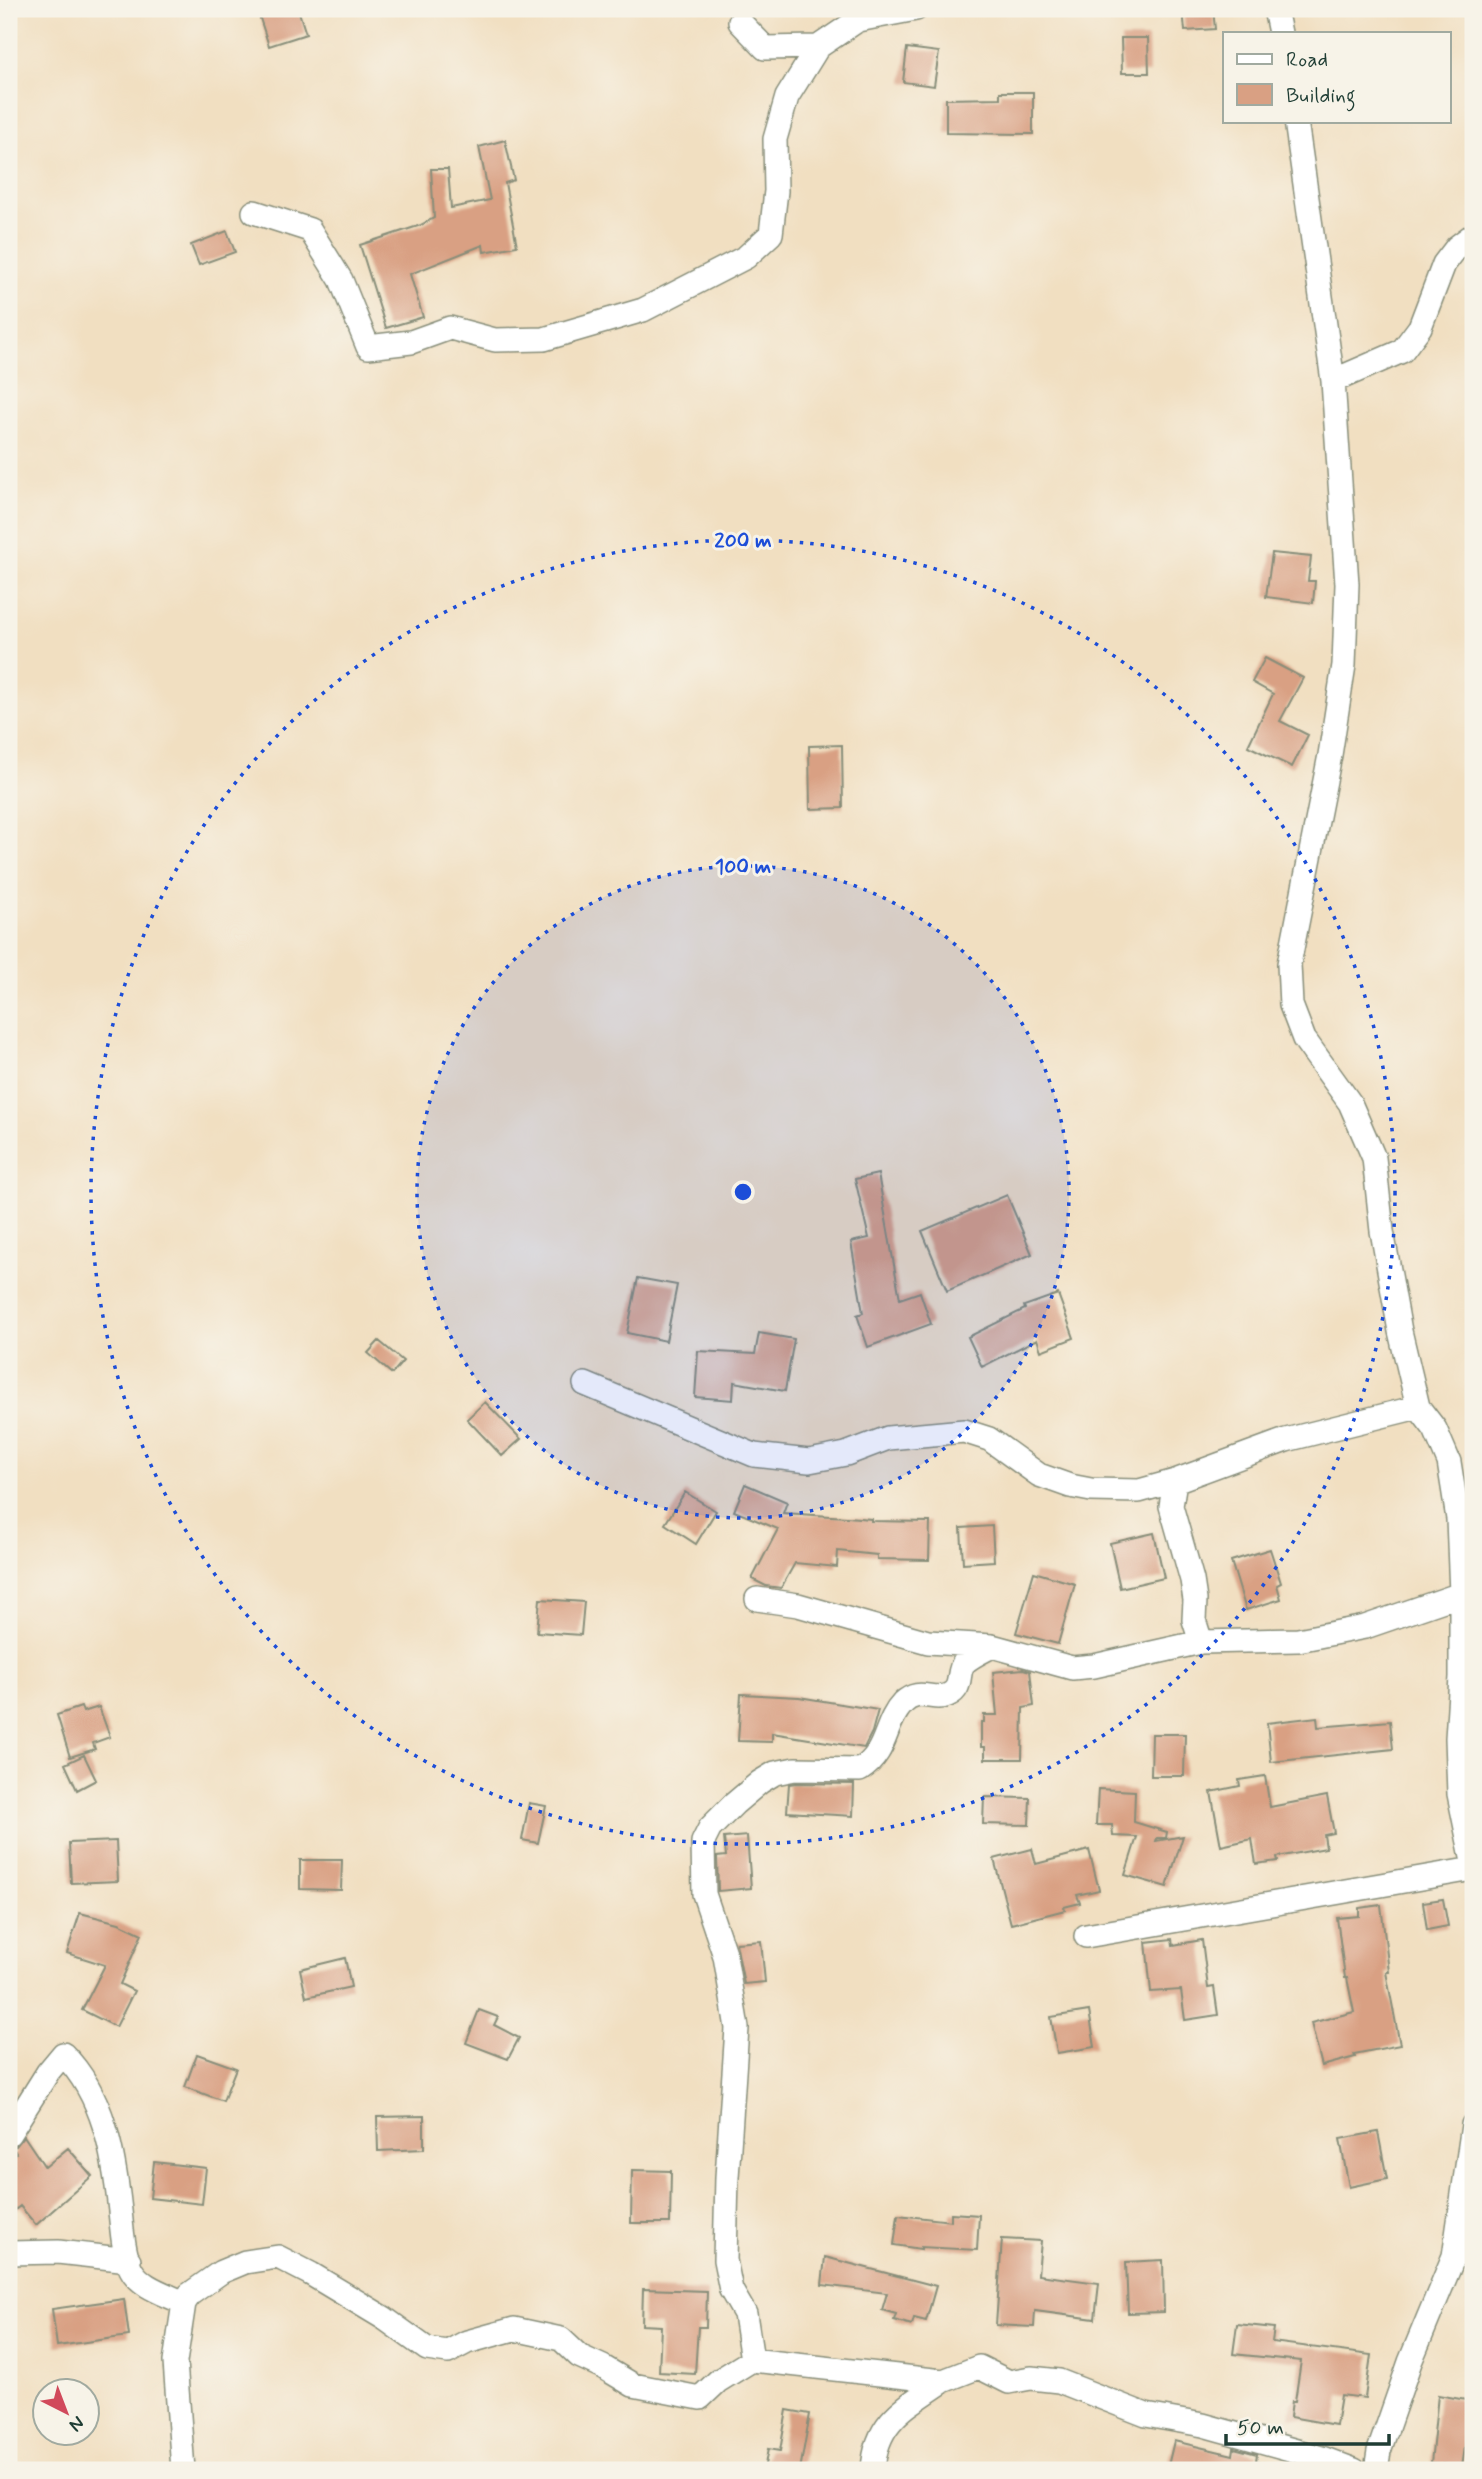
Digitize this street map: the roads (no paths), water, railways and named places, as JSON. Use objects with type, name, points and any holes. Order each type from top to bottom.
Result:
[{"type":"street","points":[[254,212],[310,230],[341,280],[368,347],[411,342],[450,328],[495,340],[544,339],[643,310],[746,257],[771,234],[776,191],[775,139],[787,97],[818,47],[858,20],[916,9]]},
{"type":"street","points":[[1275,9],[1280,32]]},
{"type":"street","points":[[740,22],[765,48],[818,47]]},
{"type":"street","points":[[1296,122],[1333,381],[1347,584],[1344,665],[1330,755],[1289,964],[1291,1005],[1304,1039],[1350,1103],[1374,1157],[1382,1231],[1400,1331],[1418,1407],[1435,1429],[1449,1462],[1465,1580],[1457,1738],[1459,1794],[1473,1862]]},
{"type":"street","points":[[1333,381],[1402,351],[1420,327],[1444,264],[1457,247],[1473,235]]},
{"type":"street","points":[[585,1384],[754,1455],[809,1461],[846,1454],[888,1438],[964,1431],[989,1439],[1040,1475],[1091,1490],[1139,1491],[1175,1481],[1286,1440],[1418,1407]]},
{"type":"street","points":[[1175,1481],[1171,1506],[1192,1580],[1194,1620],[1201,1642]]},
{"type":"street","points":[[757,1599],[797,1605],[929,1642],[992,1646],[1072,1668],[1094,1666],[1201,1642],[1298,1640],[1365,1627],[1465,1580]]},
{"type":"street","points":[[752,2360],[745,2314],[731,2290],[725,2260],[727,2177],[737,2028],[725,1956],[705,1894],[703,1842],[710,1828],[734,1804],[775,1773],[795,1769],[860,1770],[869,1764],[879,1753],[898,1709],[906,1700],[915,1695],[946,1697],[954,1692],[959,1685],[961,1669],[965,1663],[992,1646]]},
{"type":"street","points":[[1086,1937],[1473,1869]]},
{"type":"street","points":[[9,2134],[48,2072],[63,2054],[76,2067],[106,2127],[130,2268],[142,2283],[184,2303]]},
{"type":"street","points":[[1376,2470],[1410,2362],[1454,2256],[1473,2125]]},
{"type":"street","points":[[9,2253],[58,2252],[129,2260]]},
{"type":"street","points":[[183,2470],[175,2362],[184,2303],[190,2294],[221,2273],[245,2262],[278,2257],[384,2318],[427,2349],[448,2352],[467,2342],[514,2329],[561,2339],[579,2356],[633,2385],[700,2398],[718,2381],[752,2360],[943,2381]]},
{"type":"street","points":[[873,2470],[877,2440],[896,2415],[943,2381],[979,2367],[1009,2382],[1031,2378],[1059,2381],[1146,2415],[1203,2425],[1322,2458],[1354,2470]]}]
